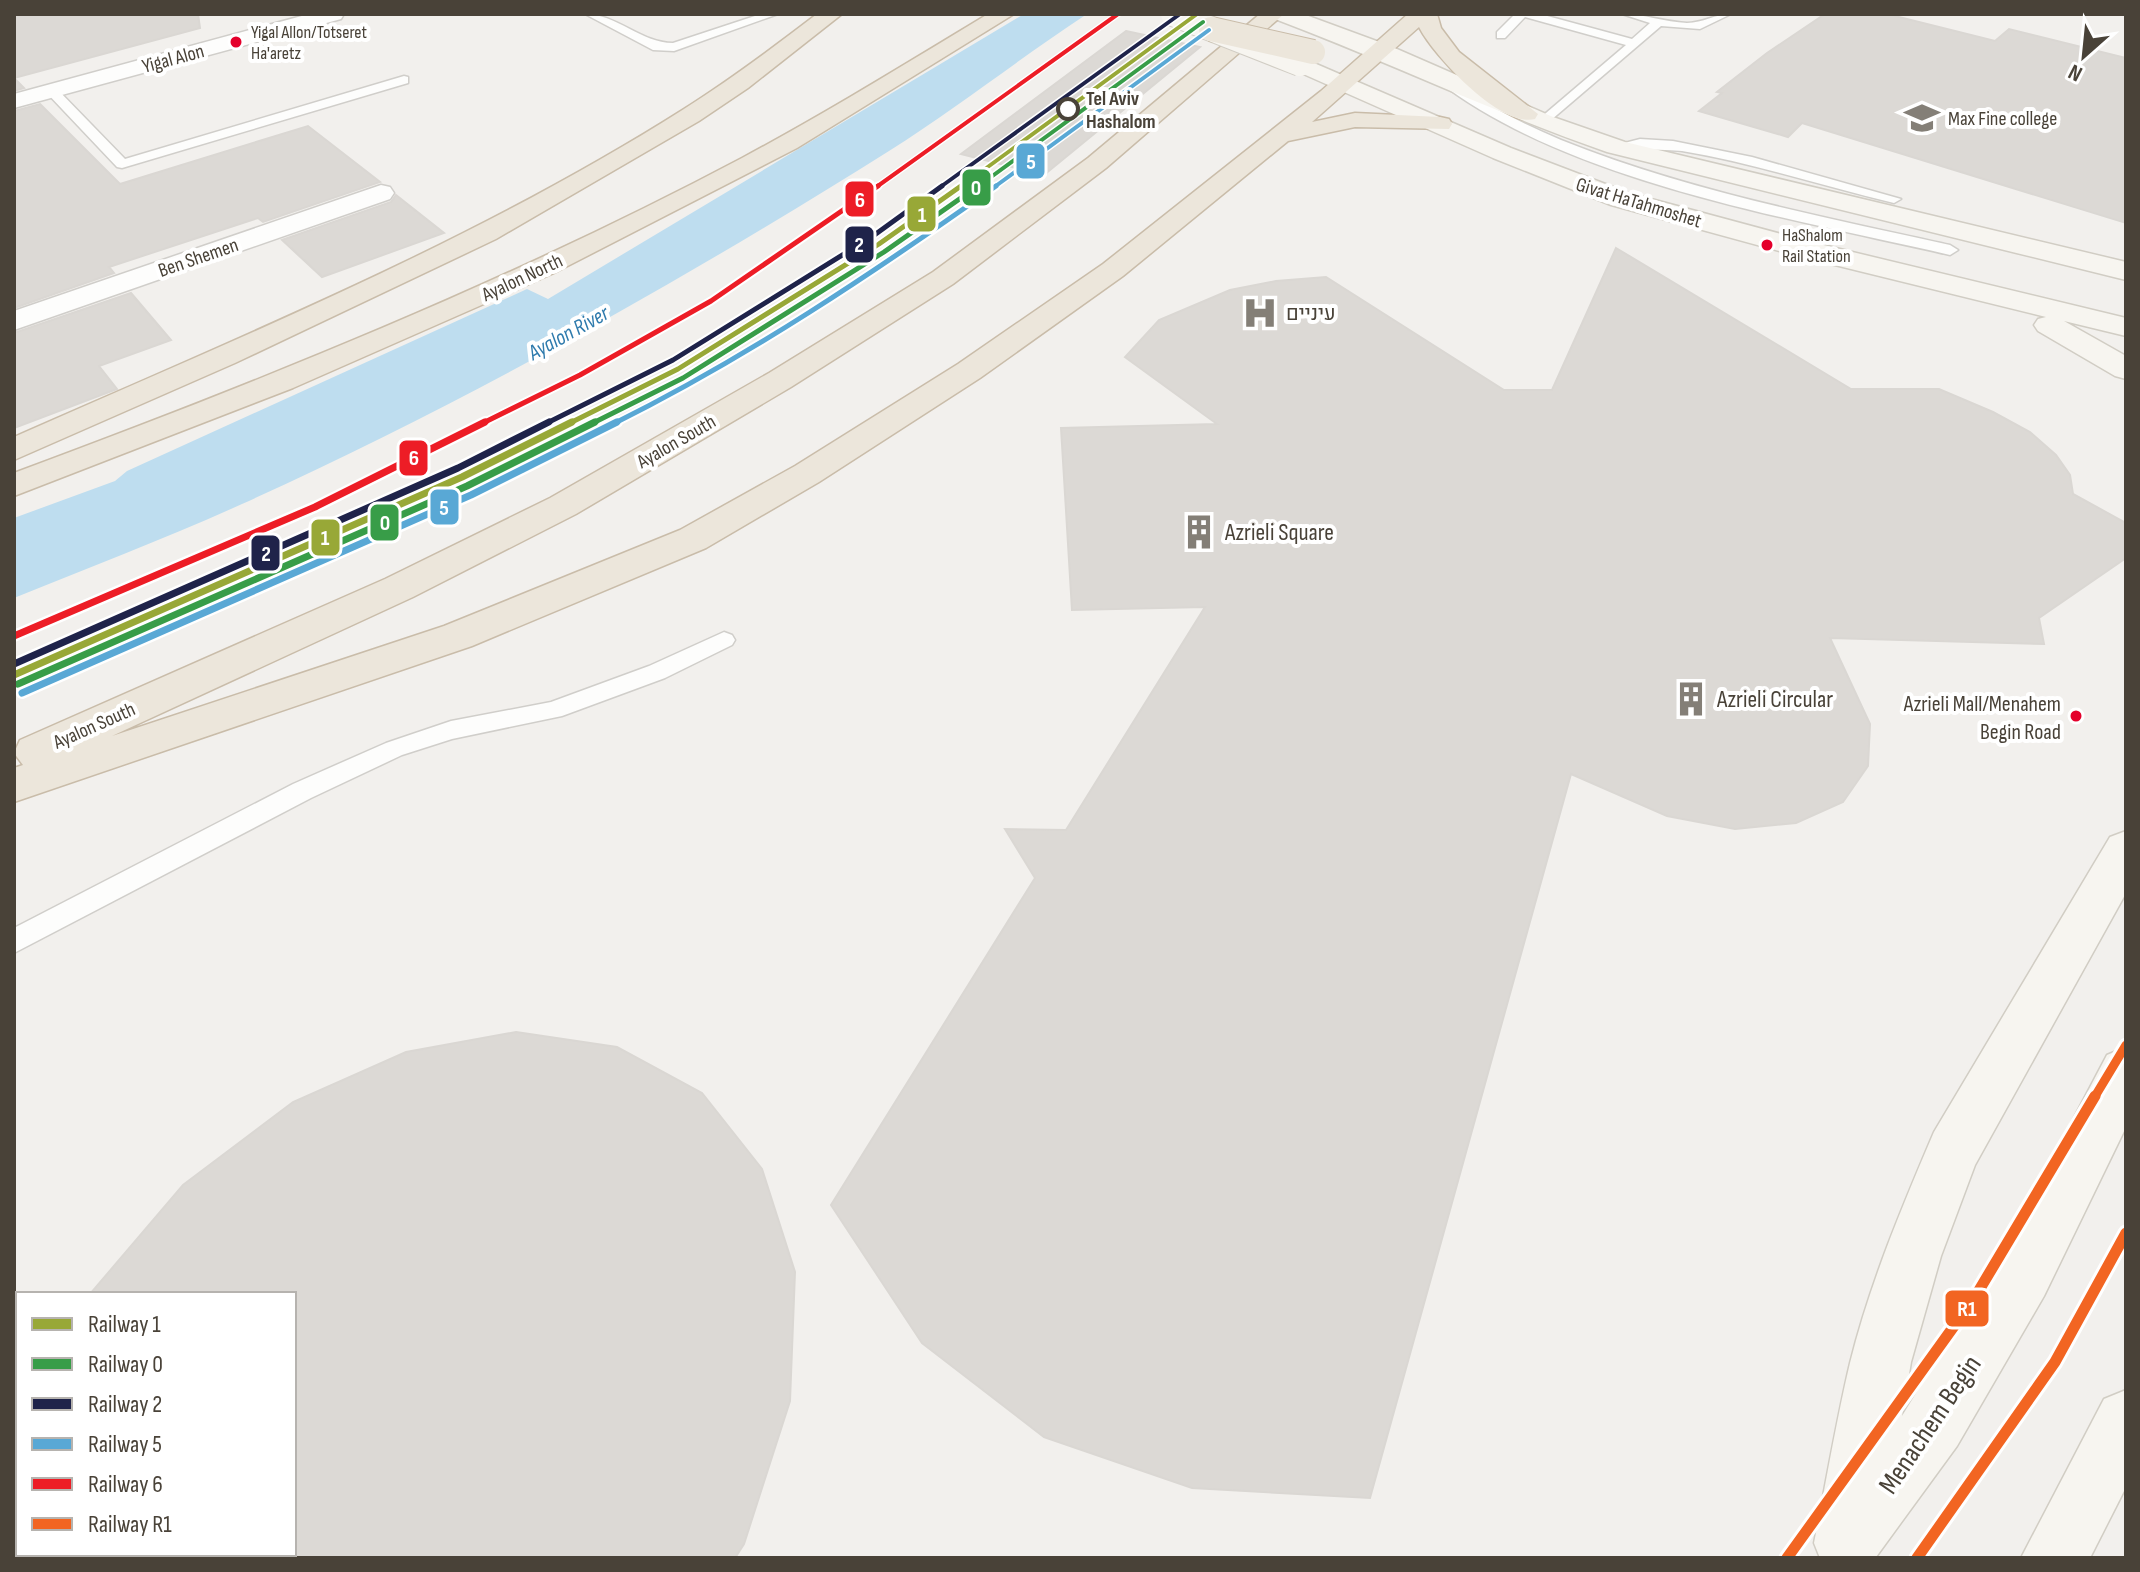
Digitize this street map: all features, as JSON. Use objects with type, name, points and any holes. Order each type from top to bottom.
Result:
[{"type":"highway","points":[[14,450],[486,233],[690,116],[831,14]]},
{"type":"highway","name":"Ayalon North","points":[[14,485],[294,378],[476,299],[606,237],[815,129],[1003,14]]},
{"type":"highway","name":"Ayalon South","points":[[14,761],[412,581],[563,506],[780,380],[943,278],[1097,163],[1273,14]]},
{"type":"highway","points":[[14,785],[458,636],[693,539],[807,474],[969,371],[1113,270],[1345,83],[1423,14],[1429,28],[1458,63],[1485,87],[1535,118]]},
{"type":"highway","points":[[1211,29],[1306,58],[1382,51]]},
{"type":"highway","points":[[1273,141],[1311,128],[1355,120],[1440,124]]},
{"type":"main road","points":[[1173,14],[1211,29]]},
{"type":"main road","name":"Givat HaTahmoshet","points":[[1283,14],[1382,51],[1535,118],[1616,147],[2126,271]]},
{"type":"main road","name":"Givat HaTahmoshet","points":[[1306,58],[1345,83],[1514,158],[1620,199],[1958,287],[2126,327]]},
{"type":"main road","points":[[1958,287],[2059,329],[2126,369]]},
{"type":"main road","points":[[1841,1550],[1881,1362],[1912,1256],[1953,1151],[2126,850]]},
{"type":"main road","name":"Menachem Begin","points":[[1841,1550],[1935,1424],[2023,1275],[2126,1072]]},
{"type":"main road","points":[[2054,1558],[2126,1421]]},
{"type":"street","name":"Yigal Alon","points":[[14,87],[286,14]]},
{"type":"street","name":"Yigal Alon","points":[[14,101],[333,14]]},
{"type":"street","name":"Ben Shemen","points":[[14,321],[381,193]]},
{"type":"lane","points":[[591,14],[657,47],[674,47],[772,14]]},
{"type":"lane","points":[[1501,35],[1524,14],[1633,43]]},
{"type":"lane","points":[[1628,14],[1689,28],[1703,27],[1725,14]]},
{"type":"lane","points":[[1535,118],[1659,22]]},
{"type":"lane","points":[[1442,78],[1485,110],[1511,123],[1646,175],[1728,199],[1950,250]]},
{"type":"lane","points":[[51,91],[122,164],[268,118],[404,80]]},
{"type":"lane","points":[[1616,147],[1643,142],[1711,153],[1894,199]]},
{"type":"lane","points":[[14,941],[302,791],[394,749],[451,730],[554,710],[657,672],[724,640]]},
{"type":"water","name":"Ayalon River","points":[[1024,14],[1087,14],[889,151],[732,247],[572,338],[408,425],[242,504],[14,598],[14,518],[115,481],[127,471],[527,289],[548,299]]},
{"type":"building","points":[[14,14],[198,14],[200,28],[14,78]]},
{"type":"building","name":"Max Fine college","points":[[1825,14],[1887,14],[1995,41],[2009,29],[2126,58],[2126,223],[1802,123],[1788,137],[1699,111],[1722,93],[1717,92],[1767,53]]},
{"type":"building","points":[[1126,31],[1200,47],[1044,175],[961,154]]},
{"type":"building","points":[[14,78],[24,88],[14,91]]},
{"type":"building","points":[[40,104],[120,184],[308,126],[380,182],[263,222],[258,218],[109,267],[114,273],[14,308],[14,111]]},
{"type":"building","points":[[396,195],[444,233],[322,277],[282,240],[391,202]]},
{"type":"building","points":[[1616,248],[1851,389],[1939,389],[2030,432],[2056,455],[2070,475],[2073,494],[2126,523],[2126,558],[2039,618],[2044,644],[1830,638],[1870,724],[1868,766],[1843,802],[1796,823],[1735,829],[1667,816],[1571,774],[1370,1498],[1192,1488],[1044,1437],[922,1343],[831,1205],[1035,878],[1005,829],[1066,830],[1205,607],[1072,610],[1061,428],[1217,424],[1125,357],[1159,320],[1230,290],[1276,281],[1326,277],[1504,390],[1552,390]]},
{"type":"building","points":[[131,293],[171,340],[99,366],[117,389],[14,428],[14,333]]},
{"type":"building","points":[[516,1032],[617,1047],[702,1093],[762,1169],[795,1272],[790,1401],[744,1544],[735,1558],[294,1558],[296,1292],[92,1292],[183,1185],[293,1102],[406,1052]]},
{"type":"rail line","name":"6","points":[[14,636],[315,507],[580,375],[711,301],[779,257],[1118,14]]},
{"type":"rail line","name":"2","points":[[14,664],[458,468],[673,360],[873,236],[1180,14]]},
{"type":"rail line","name":"1","points":[[14,675],[462,477],[678,369],[879,244],[1197,14]]},
{"type":"rail line","name":"0","points":[[18,684],[467,486],[683,378],[884,252],[1013,162],[1203,22]]},
{"type":"rail line","name":"5","points":[[22,693],[471,495],[688,387],[890,261],[1209,30]]},
{"type":"rail line","name":"R1","points":[[1787,1558],[1975,1297],[2126,1045]]},
{"type":"rail line","name":"R1","points":[[1917,1558],[2055,1362],[2126,1233]]},
{"type":"place","name":"Yigal Allon/Totseret Ha'aretz","points":[[236,42]]},
{"type":"place","name":"Tel Aviv Hashalom","points":[[1068,109]]},
{"type":"place","name":"Max Fine college","points":[[1922,118]]},
{"type":"place","name":"HaShalom Rail Station","points":[[1767,245]]},
{"type":"place","name":"עיניים","points":[[1260,313]]},
{"type":"place","name":"Azrieli Square","points":[[1199,532]]},
{"type":"place","name":"Azrieli Circular","points":[[1691,699]]},
{"type":"place","name":"Azrieli Mall/Menahem Begin Road","points":[[2076,716]]}]
